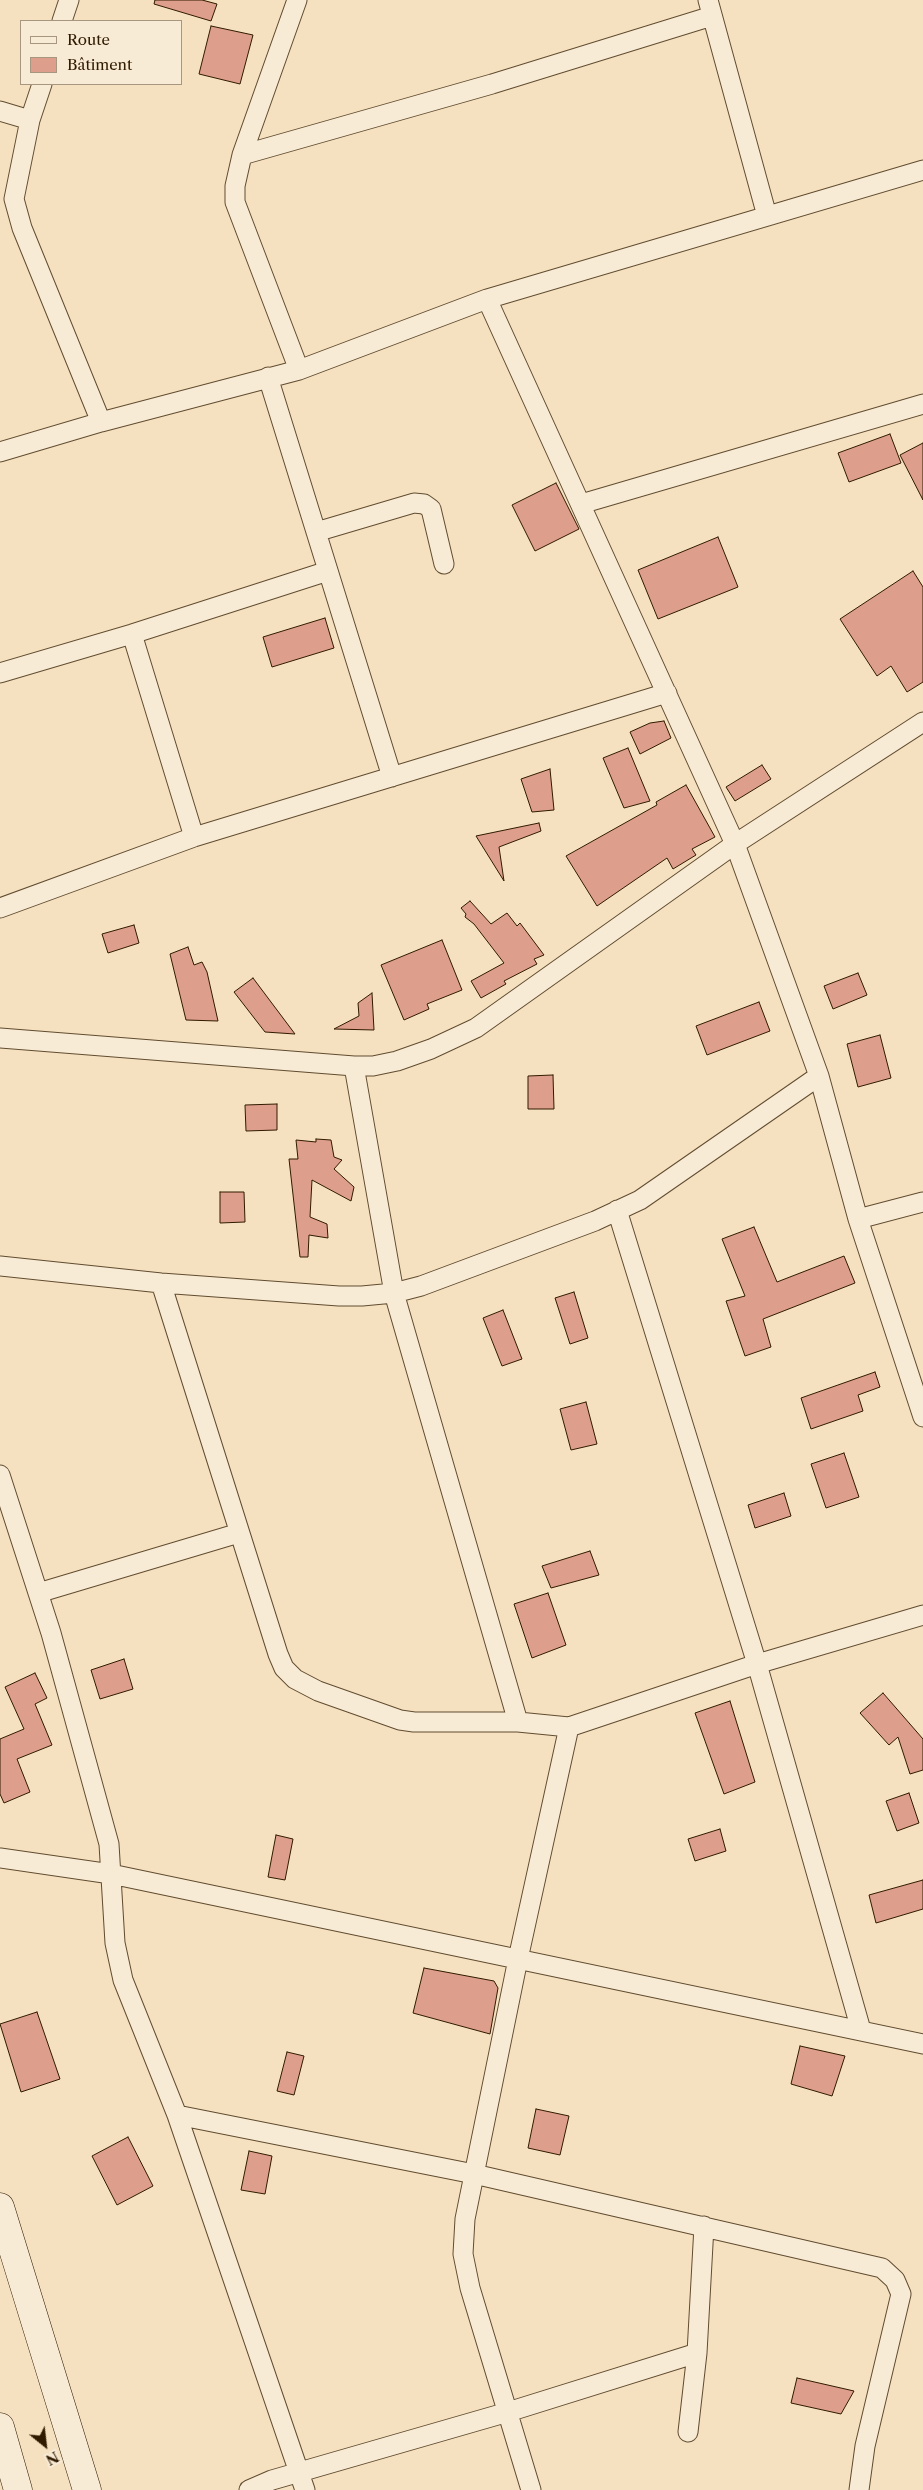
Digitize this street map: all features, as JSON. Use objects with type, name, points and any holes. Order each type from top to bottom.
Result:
[{"type":"main road","points":[[0,2207],[87,2490]]},
{"type":"main road","points":[[0,2427],[18,2490]]},
{"type":"street","points":[[62,20],[69,0]]},
{"type":"street","points":[[297,0],[242,154],[235,186],[235,202],[299,370]]},
{"type":"street","points":[[242,154],[492,84],[710,8],[768,216]]},
{"type":"street","points":[[42,85],[30,120],[14,199],[22,228],[101,422]]},
{"type":"street","points":[[0,111],[30,120]]},
{"type":"street","points":[[0,452],[101,422],[299,370],[487,299],[923,170]]},
{"type":"street","points":[[487,299],[735,844],[819,1076],[858,1219],[923,1417]]},
{"type":"street","points":[[268,377],[392,777]]},
{"type":"street","points":[[581,504],[923,404]]},
{"type":"street","points":[[316,532],[414,503],[424,504],[432,509],[444,564]]},
{"type":"street","points":[[0,673],[132,634],[328,572]]},
{"type":"street","points":[[132,634],[194,837]]},
{"type":"street","points":[[0,908],[194,837],[667,693]]},
{"type":"street","points":[[0,1038],[354,1066],[373,1066],[431,1049],[476,1028],[735,844],[923,722]]},
{"type":"street","points":[[354,1066],[394,1293],[518,1722]]},
{"type":"street","points":[[0,1266],[161,1283],[339,1296],[394,1293],[421,1286],[640,1200],[819,1076]]},
{"type":"street","points":[[858,1219],[923,1202]]},
{"type":"street","points":[[617,1210],[757,1664],[861,2030]]},
{"type":"street","points":[[161,1283],[278,1654],[284,1668],[295,1679],[318,1691],[400,1720],[518,1722],[569,1727],[757,1664],[923,1615]]},
{"type":"street","points":[[0,1475],[51,1633],[109,1844],[115,1943],[123,1980],[178,2115],[305,2490]]},
{"type":"street","points":[[38,1592],[239,1533]]},
{"type":"street","points":[[531,2490],[470,2288],[463,2254],[465,2219],[474,2174],[518,1959],[569,1727]]},
{"type":"street","points":[[0,1858],[111,1874],[923,2044]]},
{"type":"street","points":[[178,2115],[474,2174],[882,2268],[895,2280],[901,2294],[865,2446],[859,2490]]},
{"type":"street","points":[[688,2432],[697,2353],[704,2226]]},
{"type":"street","points":[[249,2490],[272,2480],[508,2412],[697,2353]]},
{"type":"building","points":[[155,0],[202,0],[217,4],[211,21],[154,4]]},
{"type":"building","points":[[211,26],[253,35],[240,84],[199,74]]},
{"type":"building","points":[[890,434],[901,463],[849,482],[838,453]]},
{"type":"building","points":[[923,443],[923,500],[900,455]]},
{"type":"building","points":[[556,483],[579,529],[535,551],[512,505]]},
{"type":"building","points":[[718,537],[738,587],[658,619],[638,570]]},
{"type":"building","points":[[913,571],[923,587],[923,682],[907,692],[891,666],[877,676],[840,619]]},
{"type":"building","points":[[325,618],[334,648],[272,667],[263,637]]},
{"type":"building","points":[[664,721],[671,738],[640,754],[630,732],[650,723]]},
{"type":"building","points":[[628,748],[650,801],[624,808],[603,758]]},
{"type":"building","points":[[762,765],[771,779],[735,801],[726,787]]},
{"type":"building","points":[[550,769],[554,810],[532,812],[521,779]]},
{"type":"building","points":[[686,785],[715,837],[692,849],[696,855],[673,869],[667,858],[597,906],[566,856],[657,805],[656,802]]},
{"type":"building","points":[[539,823],[541,831],[499,847],[504,881],[476,836]]},
{"type":"building","points":[[470,901],[491,924],[507,913],[517,926],[520,923],[544,955],[534,959],[537,964],[504,981],[506,984],[481,998],[471,981],[504,963],[474,924],[465,917],[466,914],[461,908]]},
{"type":"building","points":[[134,925],[139,943],[108,953],[102,934]]},
{"type":"building","points":[[442,940],[462,990],[427,1004],[429,1009],[404,1020],[381,965]]},
{"type":"building","points":[[188,947],[194,965],[202,962],[207,972],[218,1021],[186,1020],[170,954]]},
{"type":"building","points":[[858,973],[867,995],[833,1009],[824,986]]},
{"type":"building","points":[[253,978],[295,1034],[265,1032],[234,992]]},
{"type":"building","points":[[372,993],[374,1030],[334,1029],[359,1016],[358,1003]]},
{"type":"building","points":[[759,1002],[770,1031],[707,1055],[696,1026]]},
{"type":"building","points":[[880,1035],[891,1078],[858,1087],[847,1044]]},
{"type":"building","points":[[553,1075],[554,1109],[528,1109],[528,1076]]},
{"type":"building","points":[[277,1104],[277,1130],[246,1131],[245,1105]]},
{"type":"building","points":[[316,1139],[331,1140],[334,1157],[342,1160],[334,1169],[354,1187],[351,1201],[312,1180],[310,1217],[327,1224],[328,1238],[309,1235],[308,1257],[300,1257],[289,1159],[298,1159],[296,1140],[316,1142]]},
{"type":"building","points":[[220,1192],[244,1192],[245,1222],[220,1223]]},
{"type":"building","points":[[754,1227],[777,1282],[844,1256],[855,1283],[763,1319],[771,1347],[745,1356],[726,1301],[745,1296],[722,1239]]},
{"type":"building","points":[[574,1292],[588,1338],[570,1344],[555,1298]]},
{"type":"building","points":[[503,1310],[522,1359],[502,1366],[483,1318]]},
{"type":"building","points":[[875,1372],[880,1387],[858,1395],[863,1411],[811,1429],[801,1398]]},
{"type":"building","points":[[586,1402],[597,1444],[571,1450],[560,1409]]},
{"type":"building","points":[[844,1453],[859,1497],[826,1508],[811,1464]]},
{"type":"building","points":[[784,1493],[791,1516],[755,1528],[748,1505]]},
{"type":"building","points":[[590,1551],[599,1575],[551,1588],[542,1566]]},
{"type":"building","points":[[548,1593],[566,1645],[532,1658],[514,1604]]},
{"type":"building","points":[[124,1659],[133,1689],[100,1699],[91,1670]]},
{"type":"building","points":[[35,1673],[47,1698],[35,1704],[52,1745],[17,1759],[30,1792],[4,1803],[0,1794],[0,1739],[24,1729],[5,1687]]},
{"type":"building","points":[[883,1693],[923,1739],[923,1770],[910,1774],[898,1737],[889,1745],[860,1713]]},
{"type":"building","points":[[730,1701],[755,1782],[724,1794],[695,1713]]},
{"type":"building","points":[[909,1793],[919,1823],[897,1831],[886,1801]]},
{"type":"building","points":[[720,1829],[726,1851],[695,1861],[688,1839]]},
{"type":"building","points":[[276,1835],[293,1839],[285,1880],[268,1877]]},
{"type":"building","points":[[923,1880],[923,1909],[876,1923],[869,1895]]},
{"type":"building","points":[[424,1968],[494,1981],[498,1988],[490,2034],[413,2013]]},
{"type":"building","points":[[37,2012],[60,2079],[21,2092],[0,2024]]},
{"type":"building","points":[[800,2046],[845,2056],[832,2096],[791,2084]]},
{"type":"building","points":[[287,2052],[304,2056],[294,2095],[277,2091]]},
{"type":"building","points":[[536,2109],[569,2116],[560,2155],[528,2148]]},
{"type":"building","points":[[128,2137],[153,2186],[117,2205],[92,2156]]},
{"type":"building","points":[[249,2151],[272,2156],[265,2194],[241,2190]]},
{"type":"building","points":[[797,2378],[854,2391],[841,2414],[791,2403]]}]
